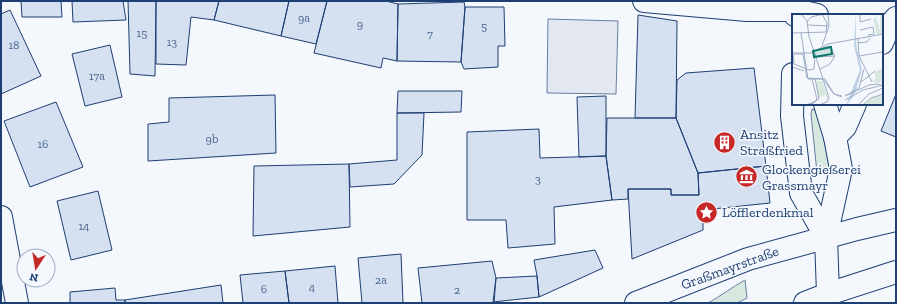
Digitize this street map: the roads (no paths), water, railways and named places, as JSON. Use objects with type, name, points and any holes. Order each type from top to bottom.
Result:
[{"type":"main road","points":[[644,1],[747,10],[795,10],[813,14]]},
{"type":"main road","points":[[792,105],[792,116],[800,193],[826,237]]},
{"type":"main road","points":[[825,105],[835,137],[841,169],[826,237],[828,294]]},
{"type":"main road","points":[[835,137],[844,127],[855,105]]},
{"type":"main road","points":[[1,217],[18,303]]},
{"type":"main road","name":"Graßmayrstraße","points":[[636,303],[748,259],[826,237],[896,220]]},
{"type":"main road","points":[[805,303],[896,272]]},
{"type":"place","name":"Ansitz Straßfried","points":[[724,142]]},
{"type":"place","name":"Glockengießerei Grassmayr","points":[[746,177]]},
{"type":"place","name":"Löfflerdenkmal","points":[[707,212]]}]
